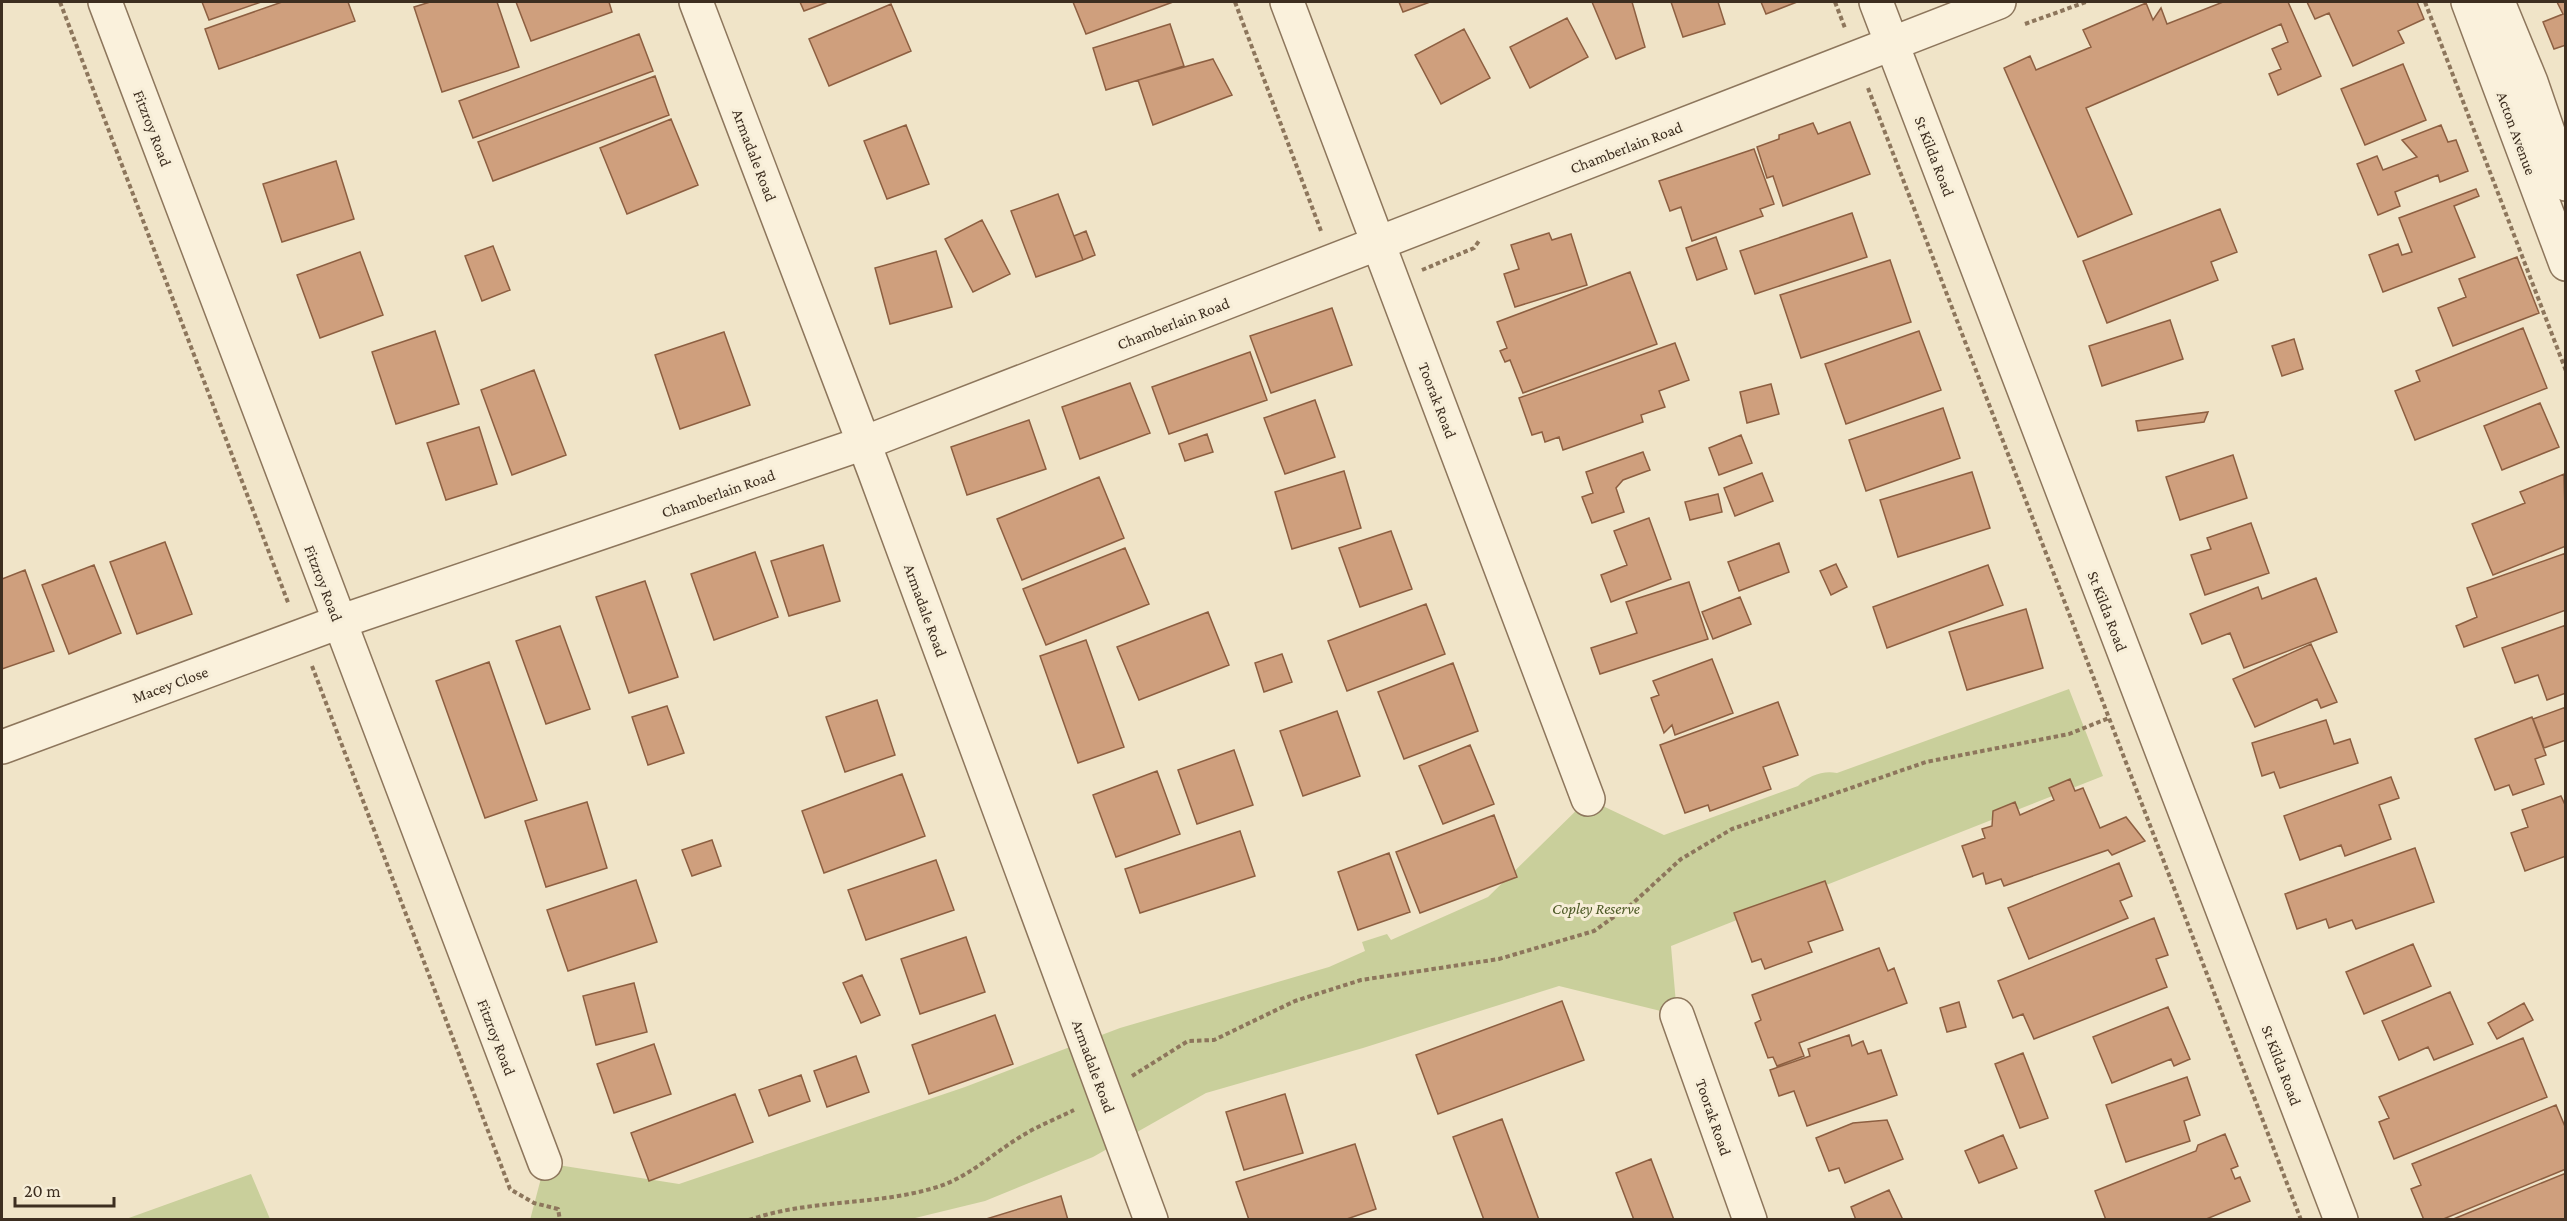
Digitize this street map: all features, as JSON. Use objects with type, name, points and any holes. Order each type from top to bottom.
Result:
[{"type":"street","name":"Fitzroy Road","points":[[105,2],[545,1163]]},
{"type":"street","name":"Armadale Road","points":[[696,2],[864,443],[1151,1220]]},
{"type":"street","name":"Toorak Road","points":[[1287,2],[1588,799]]},
{"type":"street","name":"St Kilda Road","points":[[1876,2],[2341,1220]]},
{"type":"street","name":"Chamberlain Road","points":[[339,622],[864,443],[1999,2]]},
{"type":"street","name":"Acton Avenue","points":[[2468,2],[2565,264]]},
{"type":"street","name":"Acton Avenue","points":[[2498,2],[2531,82],[2565,184]]},
{"type":"street","name":"Macey Close","points":[[2,747],[339,622]]},
{"type":"street","name":"Toorak Road","points":[[1677,1015],[1750,1220]]},
{"type":"path","points":[[1235,2],[1332,261]]},
{"type":"path","points":[[1835,2],[2301,1220]]},
{"type":"path","points":[[2424,2],[2565,371]]},
{"type":"path","points":[[1140,1070],[1188,1041],[1214,1040],[1295,1001],[1361,980],[1499,959],[1594,931],[1632,904],[1681,859],[1732,830],[1926,762],[2068,734],[2109,718]]},
{"type":"path","points":[[748,1220],[787,1208],[892,1199],[936,1188],[969,1173],[1024,1135],[1073,1110]]},
{"type":"path","points":[[558,1209],[560,1220]]},
{"type":"green space","name":"Copley Reserve","points":[[2069,689],[2103,776],[1671,946],[1677,1015],[1559,986],[1363,1048],[1206,1093],[1093,1157],[985,1201],[911,1219],[530,1220],[545,1163],[679,1184],[965,1087],[1120,1028],[1329,967],[1365,951],[1362,942],[1387,934],[1391,940],[1488,897],[1588,799],[1664,835],[1798,786],[1806,779],[1816,775],[1826,772],[1837,773]]},
{"type":"green space","points":[[251,1174],[270,1219],[126,1219]]},
{"type":"building","points":[[202,2],[261,2],[209,20]]},
{"type":"building","points":[[282,2],[348,2],[355,21],[219,69],[205,29]]},
{"type":"building","points":[[430,2],[497,2],[519,67],[442,92],[414,7]]},
{"type":"building","points":[[516,2],[609,2],[612,12],[531,41]]},
{"type":"building","points":[[800,2],[828,2],[804,11]]},
{"type":"building","points":[[1073,2],[1173,2],[1086,34]]},
{"type":"building","points":[[1399,2],[1430,2],[1403,12]]},
{"type":"building","points":[[1592,2],[1632,2],[1645,47],[1616,59]]},
{"type":"building","points":[[1671,2],[1718,2],[1725,24],[1683,37]]},
{"type":"building","points":[[1761,2],[1797,2],[1766,14]]},
{"type":"building","points":[[2223,2],[2288,2],[2321,76],[2278,95],[2269,74],[2281,69],[2272,49],[2288,42],[2281,24],[2086,108],[2132,214],[2078,237],[2004,68],[2030,56],[2036,70],[2091,47],[2083,30],[2146,3],[2153,20],[2161,8],[2167,24]]},
{"type":"building","points":[[2307,2],[2417,2],[2424,19],[2398,31],[2404,43],[2353,66],[2329,13],[2315,19]]},
{"type":"building","points":[[2557,2],[2566,2],[2566,45],[2554,49],[2543,22],[2563,14]]},
{"type":"building","points":[[891,4],[911,51],[829,86],[809,39]]},
{"type":"building","points":[[1567,18],[1588,57],[1530,88],[1510,47]]},
{"type":"building","points":[[1170,24],[1184,66],[1106,90],[1093,48]]},
{"type":"building","points":[[1464,29],[1490,78],[1441,104],[1415,55]]},
{"type":"building","points":[[639,34],[653,71],[473,138],[459,101]]},
{"type":"building","points":[[1213,59],[1232,95],[1153,125],[1138,80]]},
{"type":"building","points":[[2403,64],[2426,120],[2365,145],[2341,89]]},
{"type":"building","points":[[655,76],[669,115],[493,181],[478,142]]},
{"type":"building","points":[[671,119],[698,185],[627,214],[600,148]]},
{"type":"building","points":[[1850,122],[1870,174],[1783,206],[1773,176],[1767,178],[1757,147],[1779,139],[1779,135],[1813,123],[1818,134]]},
{"type":"building","points":[[906,125],[929,184],[887,199],[864,141]]},
{"type":"building","points":[[2441,125],[2448,142],[2456,140],[2468,171],[2440,182],[2438,175],[2395,192],[2400,206],[2378,215],[2357,164],[2377,156],[2383,170],[2417,157],[2402,140]]},
{"type":"building","points":[[1754,149],[1774,204],[1760,209],[1763,216],[1692,241],[1681,207],[1670,211],[1659,181]]},
{"type":"building","points":[[336,161],[354,219],[282,242],[263,184]]},
{"type":"building","points":[[2476,189],[2479,196],[2454,206],[2475,257],[2383,292],[2369,255],[2398,244],[2402,255],[2412,252],[2399,218]]},
{"type":"building","points":[[1058,194],[1083,260],[1036,277],[1011,211]]},
{"type":"building","points":[[2220,209],[2237,252],[2211,262],[2218,280],[2107,323],[2083,261]]},
{"type":"building","points":[[1852,213],[1867,257],[1755,294],[1740,251]]},
{"type":"building","points":[[982,220],[1010,274],[973,292],[945,239]]},
{"type":"building","points":[[1086,231],[1095,255],[1083,260],[1074,236]]},
{"type":"building","points":[[1549,233],[1552,240],[1571,234],[1587,285],[1515,307],[1504,274],[1519,269],[1511,245]]},
{"type":"building","points":[[1716,237],[1727,269],[1697,280],[1686,248]]},
{"type":"building","points":[[493,246],[510,290],[482,301],[465,256]]},
{"type":"building","points":[[936,251],[952,307],[890,324],[875,268]]},
{"type":"building","points":[[360,252],[383,315],[320,338],[297,275]]},
{"type":"building","points":[[2517,257],[2539,313],[2453,346],[2438,308],[2466,297],[2459,279]]},
{"type":"building","points":[[1890,260],[1911,322],[1801,358],[1780,295]]},
{"type":"building","points":[[1630,272],[1657,344],[1523,393],[1510,360],[1505,362],[1500,351],[1507,348],[1497,322]]},
{"type":"building","points":[[1332,308],[1352,365],[1271,393],[1250,336]]},
{"type":"building","points":[[2170,320],[2183,359],[2102,386],[2089,346]]},
{"type":"building","points":[[2523,328],[2547,388],[2415,440],[2395,391],[2420,381],[2416,371]]},
{"type":"building","points":[[435,331],[459,404],[396,424],[372,352]]},
{"type":"building","points":[[1919,331],[1941,390],[1846,424],[1825,364]]},
{"type":"building","points":[[724,332],[750,405],[680,429],[655,355]]},
{"type":"building","points":[[2294,339],[2303,369],[2282,376],[2272,346]]},
{"type":"building","points":[[1675,343],[1689,380],[1659,391],[1665,407],[1641,415],[1643,422],[1563,450],[1559,437],[1545,442],[1542,432],[1532,435],[1519,398]]},
{"type":"building","points":[[1250,352],[1267,400],[1169,434],[1152,387]]},
{"type":"building","points":[[534,370],[566,455],[512,475],[481,390]]},
{"type":"building","points":[[1130,383],[1150,433],[1080,459],[1062,407]]},
{"type":"building","points":[[1771,384],[1779,414],[1747,423],[1740,392]]},
{"type":"building","points":[[1315,400],[1335,457],[1285,474],[1264,418]]},
{"type":"building","points":[[2540,403],[2559,447],[2502,470],[2484,426]]},
{"type":"building","points":[[1943,408],[1960,458],[1866,491],[1849,440]]},
{"type":"building","points":[[2208,412],[2204,422],[2138,431],[2136,421]]},
{"type":"building","points":[[1029,420],[1046,469],[967,495],[951,447]]},
{"type":"building","points":[[479,427],[497,484],[446,500],[427,443]]},
{"type":"building","points":[[1207,434],[1213,452],[1185,461],[1179,444]]},
{"type":"building","points":[[1741,435],[1752,463],[1719,475],[1709,448]]},
{"type":"building","points":[[1643,452],[1650,470],[1623,480],[1616,488],[1624,512],[1592,523],[1582,497],[1593,493],[1586,472]]},
{"type":"building","points":[[2233,455],[2247,498],[2180,520],[2166,477]]},
{"type":"building","points":[[1344,471],[1361,528],[1292,549],[1275,492]]},
{"type":"building","points":[[1972,472],[1990,528],[1898,557],[1880,500]]},
{"type":"building","points":[[1762,473],[1773,501],[1735,516],[1724,488]]},
{"type":"building","points":[[2564,474],[2566,546],[2493,575],[2472,524],[2525,503],[2520,492]]},
{"type":"building","points":[[1099,477],[1124,538],[1022,580],[997,519]]},
{"type":"building","points":[[1718,494],[1722,512],[1690,520],[1685,502]]},
{"type":"building","points":[[1649,518],[1671,579],[1611,602],[1601,575],[1627,565],[1614,531]]},
{"type":"building","points":[[2251,523],[2269,573],[2205,595],[2191,555],[2211,549],[2207,538]]},
{"type":"building","points":[[1391,531],[1412,589],[1360,607],[1339,548]]},
{"type":"building","points":[[165,542],[192,614],[137,634],[110,562]]},
{"type":"building","points":[[1779,543],[1789,572],[1739,591],[1728,562]]},
{"type":"building","points":[[823,545],[840,601],[789,616],[771,561]]},
{"type":"building","points":[[1125,548],[1149,604],[1046,645],[1023,589]]},
{"type":"building","points":[[755,552],[778,617],[714,640],[691,574]]},
{"type":"building","points":[[2566,553],[2566,610],[2464,647],[2456,626],[2477,617],[2467,588]]},
{"type":"building","points":[[1836,564],[1847,587],[1831,595],[1820,571]]},
{"type":"building","points":[[94,565],[121,633],[69,654],[42,585]]},
{"type":"building","points":[[1988,565],[2003,605],[1887,648],[1873,607]]},
{"type":"building","points":[[25,570],[54,651],[2,669],[2,579]]},
{"type":"building","points":[[2316,578],[2337,632],[2244,668],[2230,633],[2202,644],[2190,614],[2258,587],[2262,599]]},
{"type":"building","points":[[645,581],[678,677],[629,693],[596,597]]},
{"type":"building","points":[[1689,582],[1708,639],[1600,674],[1591,648],[1637,633],[1626,602]]},
{"type":"building","points":[[1740,597],[1751,624],[1713,639],[1702,612]]},
{"type":"building","points":[[1426,604],[1445,654],[1347,691],[1328,641]]},
{"type":"building","points":[[2026,609],[2043,668],[1967,690],[1949,632]]},
{"type":"building","points":[[1208,612],[1229,665],[1139,700],[1117,647]]},
{"type":"building","points":[[2566,625],[2566,693],[2547,700],[2538,675],[2515,683],[2502,648]]},
{"type":"building","points":[[560,626],[590,709],[546,724],[516,641]]},
{"type":"building","points":[[1086,640],[1124,747],[1078,763],[1040,656]]},
{"type":"building","points":[[2311,644],[2337,702],[2321,708],[2317,699],[2255,727],[2233,679]]},
{"type":"building","points":[[1282,654],[1292,682],[1264,692],[1255,663]]},
{"type":"building","points":[[1712,659],[1733,713],[1675,735],[1672,725],[1664,733],[1651,698],[1659,695],[1653,681]]},
{"type":"building","points":[[489,662],[537,800],[485,818],[436,681]]},
{"type":"building","points":[[1453,663],[1478,731],[1404,759],[1378,692]]},
{"type":"building","points":[[877,700],[895,755],[845,772],[826,717]]},
{"type":"building","points":[[1778,702],[1798,755],[1763,767],[1771,789],[1710,811],[1708,805],[1685,813],[1660,745]]},
{"type":"building","points":[[667,706],[684,753],[648,765],[632,717]]},
{"type":"building","points":[[2566,707],[2566,740],[2544,748],[2533,719]]},
{"type":"building","points":[[1337,711],[1360,776],[1303,796],[1280,731]]},
{"type":"building","points":[[2532,717],[2546,755],[2535,759],[2544,784],[2513,795],[2509,785],[2495,790],[2475,739]]},
{"type":"building","points":[[2326,720],[2334,744],[2350,739],[2358,763],[2280,788],[2274,772],[2262,776],[2252,743]]},
{"type":"building","points":[[1470,745],[1494,804],[1443,824],[1419,766]]},
{"type":"building","points":[[1234,750],[1253,805],[1197,824],[1178,770]]},
{"type":"building","points":[[1157,771],[1180,834],[1116,857],[1093,795]]},
{"type":"building","points":[[902,774],[925,836],[824,873],[802,811]]},
{"type":"building","points":[[2391,777],[2399,798],[2379,805],[2391,839],[2345,856],[2341,845],[2300,860],[2284,816]]},
{"type":"building","points":[[2070,779],[2075,791],[2083,788],[2100,828],[2126,817],[2145,841],[2112,855],[2108,850],[2004,886],[2001,879],[1986,884],[1983,873],[1973,877],[1962,846],[1985,838],[1982,829],[1992,826],[1993,811],[2015,802],[2020,815],[2054,800],[2049,788]]},
{"type":"building","points":[[2561,796],[2566,807],[2566,856],[2525,871],[2511,833],[2528,827],[2522,810]]},
{"type":"building","points":[[587,802],[607,868],[546,887],[525,821]]},
{"type":"building","points":[[1494,815],[1517,877],[1420,913],[1396,852]]},
{"type":"building","points":[[1240,831],[1255,876],[1140,913],[1125,869]]},
{"type":"building","points":[[712,840],[721,866],[692,876],[682,850]]},
{"type":"building","points":[[2415,848],[2434,902],[2356,929],[2352,920],[2329,928],[2326,919],[2297,929],[2285,894]]},
{"type":"building","points":[[1389,853],[1410,912],[1358,930],[1338,872]]},
{"type":"building","points":[[936,860],[954,910],[866,940],[848,890]]},
{"type":"building","points":[[2119,863],[2132,896],[2120,901],[2128,918],[2029,959],[2008,908]]},
{"type":"building","points":[[636,880],[657,942],[568,971],[547,910]]},
{"type":"building","points":[[1825,881],[1843,930],[1808,942],[1812,952],[1765,969],[1761,959],[1752,962],[1734,913]]},
{"type":"building","points":[[2154,918],[2168,955],[2156,959],[2167,987],[2034,1039],[2023,1014],[2013,1018],[1998,981]]},
{"type":"building","points":[[966,937],[985,992],[920,1014],[901,959]]},
{"type":"building","points":[[2413,944],[2431,986],[2364,1014],[2346,972]]},
{"type":"building","points":[[1879,948],[1888,971],[1894,968],[1907,1003],[1799,1043],[1804,1056],[1777,1066],[1773,1057],[1768,1058],[1755,1023],[1761,1020],[1752,995]]},
{"type":"building","points":[[862,975],[880,1015],[861,1023],[843,983]]},
{"type":"building","points":[[634,983],[647,1032],[596,1045],[583,996]]},
{"type":"building","points":[[2450,992],[2473,1044],[2434,1060],[2428,1047],[2399,1060],[2382,1021]]},
{"type":"building","points":[[1562,1001],[1584,1060],[1438,1114],[1416,1055]]},
{"type":"building","points":[[1959,1002],[1966,1027],[1947,1032],[1940,1008]]},
{"type":"building","points":[[2524,1003],[2533,1020],[2497,1039],[2488,1023]]},
{"type":"building","points":[[2168,1007],[2190,1059],[2174,1066],[2171,1059],[2112,1083],[2093,1037]]},
{"type":"building","points":[[995,1015],[1013,1064],[929,1094],[912,1045]]},
{"type":"building","points":[[1849,1035],[1852,1046],[1863,1041],[1868,1054],[1881,1050],[1897,1095],[1807,1126],[1794,1091],[1779,1096],[1770,1070],[1810,1056],[1808,1049]]},
{"type":"building","points":[[2523,1038],[2547,1097],[2394,1159],[2379,1122],[2389,1118],[2379,1097]]},
{"type":"building","points":[[654,1044],[671,1094],[614,1113],[597,1064]]},
{"type":"building","points":[[2023,1053],[2048,1118],[2020,1128],[1995,1064]]},
{"type":"building","points":[[856,1056],[869,1092],[827,1107],[814,1071]]},
{"type":"building","points":[[801,1075],[810,1101],[769,1116],[759,1090]]},
{"type":"building","points":[[2187,1077],[2200,1115],[2184,1121],[2190,1141],[2126,1162],[2106,1105]]},
{"type":"building","points":[[735,1094],[753,1142],[649,1181],[631,1133]]},
{"type":"building","points":[[1285,1094],[1303,1153],[1244,1170],[1226,1112]]},
{"type":"building","points":[[2556,1105],[2566,1129],[2566,1169],[2441,1220],[2424,1220],[2411,1189],[2421,1185],[2412,1164]]},
{"type":"building","points":[[1502,1119],[1539,1220],[1484,1220],[1453,1137]]},
{"type":"building","points":[[1887,1120],[1903,1159],[1845,1183],[1839,1168],[1829,1171],[1816,1138],[1853,1123]]},
{"type":"building","points":[[2225,1134],[2238,1166],[2231,1169],[2235,1179],[2240,1177],[2250,1201],[2204,1220],[2106,1220],[2095,1191],[2196,1151],[2198,1145]]},
{"type":"building","points":[[2003,1135],[2017,1168],[1979,1183],[1965,1151]]},
{"type":"building","points":[[1355,1144],[1376,1209],[1344,1220],[1249,1220],[1236,1182]]},
{"type":"building","points":[[1651,1159],[1674,1220],[1634,1220],[1616,1173]]},
{"type":"building","points":[[2566,1173],[2566,1220],[2451,1220]]},
{"type":"building","points":[[1889,1190],[1903,1220],[1856,1220],[1851,1207]]},
{"type":"building","points":[[1061,1196],[1068,1220],[986,1220],[986,1219]]}]
